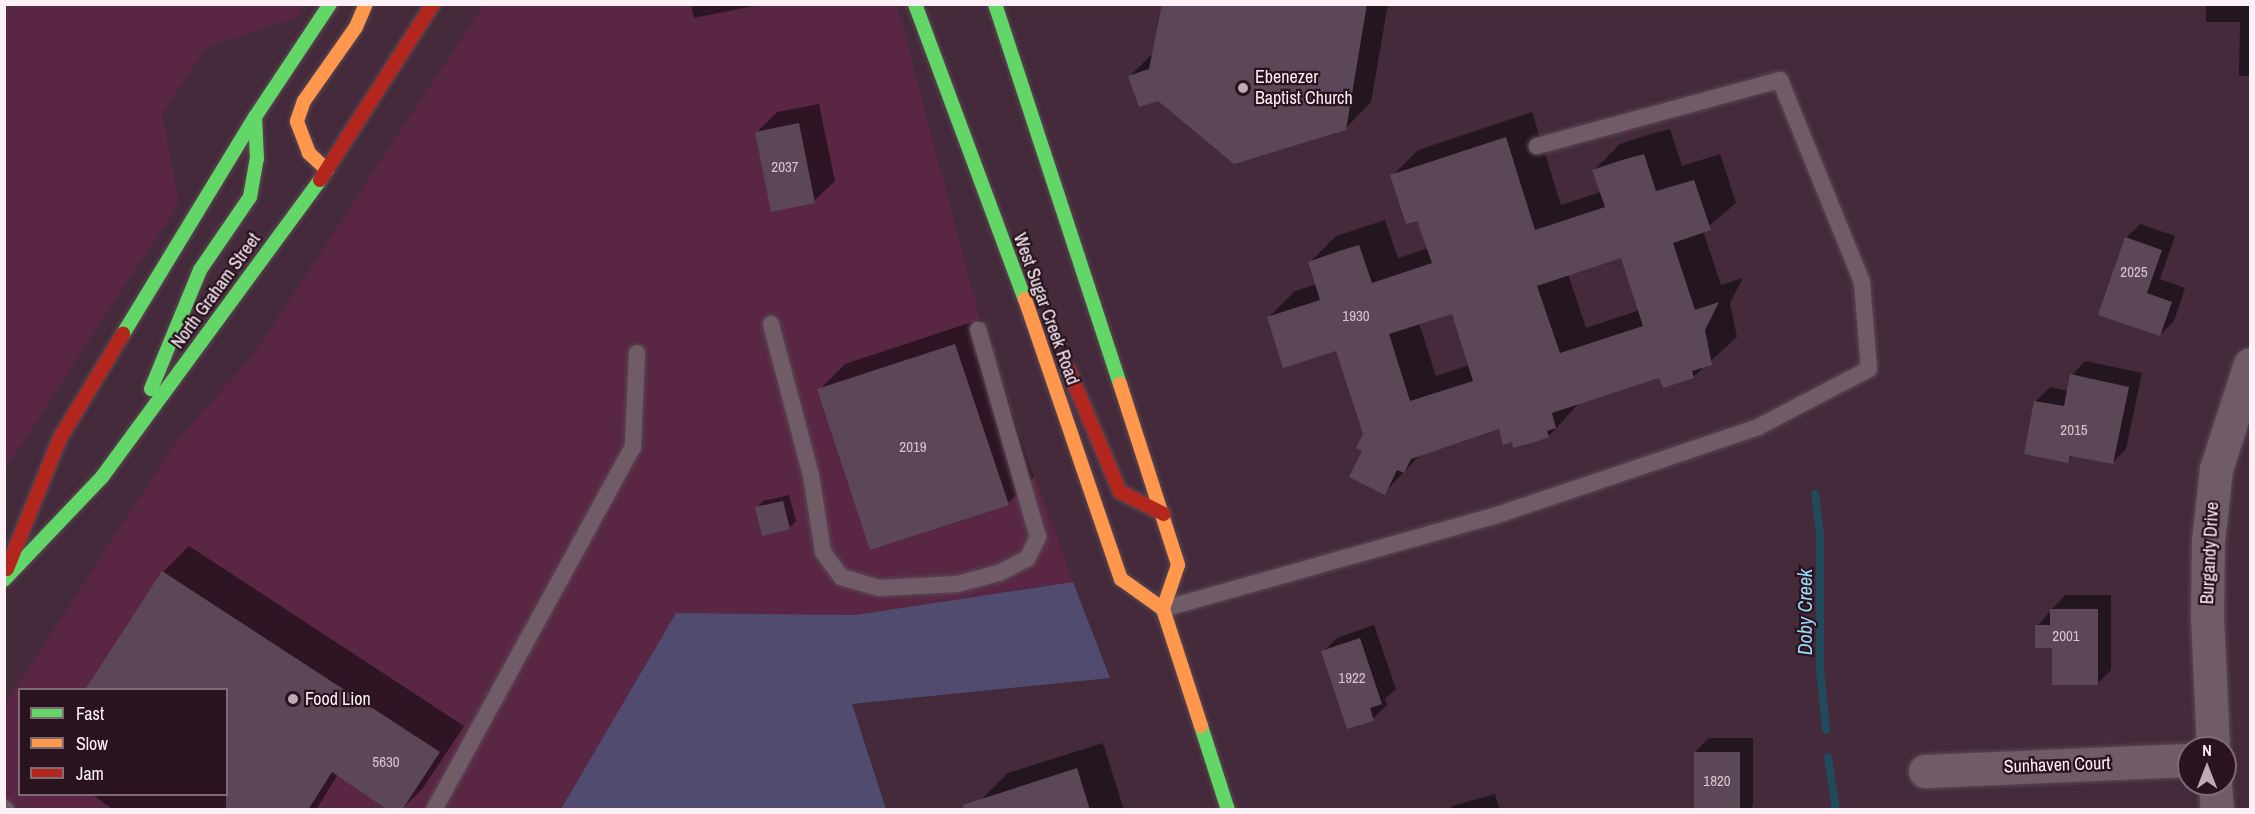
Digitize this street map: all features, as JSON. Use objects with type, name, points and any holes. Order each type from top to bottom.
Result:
[{"type":"main road","points":[[4,574],[60,438],[255,117],[330,4]]},
{"type":"main road","points":[[327,170],[309,153],[297,121],[304,101],[356,27],[366,4]]},
{"type":"main road","name":"North Graham Street","points":[[4,580],[102,477],[327,170],[433,4]]},
{"type":"main road","name":"West Sugar Creek Road","points":[[915,4],[1036,330],[1121,579],[1163,609]]},
{"type":"main road","points":[[995,4],[1047,172],[1164,514],[1178,565],[1163,609],[1228,810]]},
{"type":"main road","points":[[131,438],[200,270],[250,198],[257,159],[255,117]]},
{"type":"main road","points":[[1036,330],[1071,375],[1120,492],[1164,514]]},
{"type":"street","name":"Burgandy Drive","points":[[2212,736],[2207,618],[2208,542],[2216,469],[2250,364]]},
{"type":"street","name":"Sunhaven Court","points":[[1925,771],[2177,760]]},
{"type":"lane","points":[[1163,609],[1494,516],[1758,427],[1869,369],[1862,282],[1780,80],[1537,146]]},
{"type":"lane","points":[[771,324],[811,475],[823,552],[841,577],[879,588],[957,585],[999,573],[1027,558],[1038,537],[978,329]]},
{"type":"lane","points":[[434,810],[633,447],[637,353]]},
{"type":"shaded area","points":[[5,4],[304,5],[298,17],[205,48],[162,113],[179,203],[5,469]]},
{"type":"shaded area","points":[[484,5],[897,5],[983,330],[1073,582],[855,615],[676,613],[561,809],[5,810],[5,704],[177,441],[251,358]]},
{"type":"shaded area","points":[[1073,582],[1110,678],[852,704],[886,809],[561,809],[676,613],[855,615]]},
{"type":"building","name":"Ebenezer Baptist Church","points":[[1162,4],[1367,4],[1346,130],[1234,164],[1158,101],[1139,107],[1128,76],[1149,69]]},
{"type":"building","points":[[799,123],[815,203],[771,212],[755,132]]},
{"type":"building","points":[[1506,137],[1535,230],[1605,207],[1592,170],[1622,160],[1644,154],[1656,191],[1694,180],[1711,230],[1673,243],[1695,310],[1719,302],[1705,330],[1712,365],[1692,371],[1694,378],[1663,388],[1659,378],[1552,413],[1556,428],[1547,431],[1549,437],[1535,442],[1513,448],[1512,442],[1503,445],[1499,429],[1411,459],[1404,473],[1397,470],[1385,495],[1349,477],[1362,451],[1356,448],[1363,434],[1336,351],[1283,368],[1267,317],[1320,300],[1308,262],[1339,251],[1359,245],[1372,283],[1432,263],[1417,221],[1406,224],[1390,175]],"holes":[[[1621,258],[1643,326],[1560,353],[1537,286]],[[1452,314],[1473,381],[1410,401],[1389,334]]]},
{"type":"building","points":[[2125,237],[2162,250],[2147,293],[2172,302],[2160,336],[2098,315]]},
{"type":"building","points":[[955,344],[1009,505],[870,550],[817,389]]},
{"type":"building","points":[[2070,374],[2129,387],[2113,464],[2070,456],[2068,463],[2024,454],[2034,401],[2064,406]]},
{"type":"building","points":[[783,501],[790,529],[762,536],[755,507]]},
{"type":"building","name":"Food Lion","points":[[162,571],[440,752],[402,810],[388,810],[332,772],[308,810],[226,810],[228,688],[86,688]]},
{"type":"building","points":[[2050,609],[2098,609],[2098,685],[2052,685],[2052,648],[2035,648],[2035,625],[2050,625]]},
{"type":"building","points":[[1360,638],[1382,704],[1370,708],[1374,721],[1347,729],[1321,651]]},
{"type":"building","points":[[1694,752],[1740,752],[1740,810],[1694,810]]},
{"type":"building","points":[[1077,768],[1090,810],[964,810],[963,805]]},
{"type":"waterway","name":"Doby Creek","points":[[1815,494],[1820,535],[1820,670],[1826,730]]},
{"type":"waterway","name":"Doby Creek","points":[[1828,757],[1836,810]]},
{"type":"traffic: fast","points":[[123,334],[255,117],[330,4]]},
{"type":"traffic: fast","points":[[915,4],[1025,299]]},
{"type":"traffic: fast","points":[[995,4],[1120,384]]},
{"type":"traffic: fast","points":[[151,389],[200,270],[250,197],[257,159],[255,117]]},
{"type":"traffic: fast","points":[[4,580],[102,477],[320,180]]},
{"type":"traffic: fast","points":[[1201,726],[1228,810]]},
{"type":"traffic: slow","points":[[327,170],[309,153],[297,121],[304,101],[356,27],[366,4]]},
{"type":"traffic: slow","points":[[1025,299],[1121,579],[1163,609]]},
{"type":"traffic: slow","points":[[1120,384],[1178,565],[1163,609],[1201,726]]},
{"type":"traffic: jam","points":[[320,180],[433,4]]},
{"type":"traffic: jam","points":[[7,569],[60,438],[123,334]]},
{"type":"traffic: jam","points":[[1069,371],[1120,492],[1164,514]]},
{"type":"place","name":"Ebenezer Baptist Church","points":[[1243,88]]},
{"type":"place","name":"Food Lion","points":[[293,699]]}]
